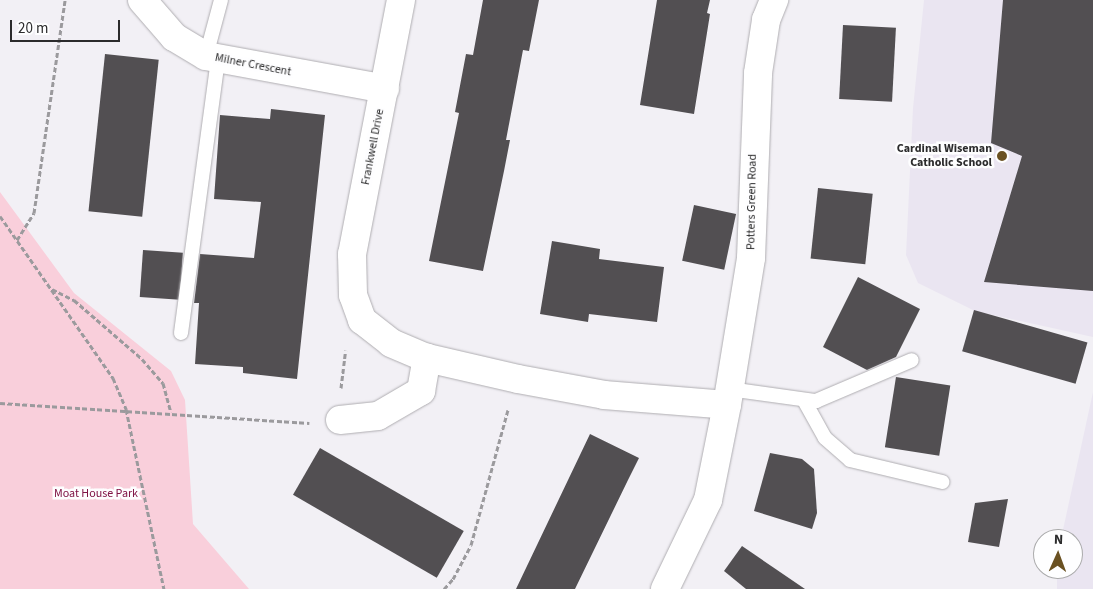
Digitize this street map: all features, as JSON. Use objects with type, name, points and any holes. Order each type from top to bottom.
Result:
[{"type":"street","name":"Milner Crescent","points":[[142,0],[174,37],[212,57],[385,89]]},
{"type":"street","name":"Frankwell Drive","points":[[353,295],[352,254],[401,0]]},
{"type":"street","name":"Potters Green Road","points":[[665,589],[708,500],[728,397],[751,258],[758,73],[766,20],[774,0]]},
{"type":"street","points":[[353,295],[362,320],[391,343],[427,358],[518,379],[604,394],[728,397]]},
{"type":"street","points":[[340,420],[378,416],[421,390],[427,358]]},
{"type":"lane","points":[[181,333],[220,0]]},
{"type":"lane","points":[[728,397],[805,402],[824,398],[912,360]]},
{"type":"lane","points":[[805,402],[825,438],[850,460],[942,482]]},
{"type":"path","points":[[17,240],[34,213],[65,0]]},
{"type":"path","points":[[0,216],[113,378],[126,409],[164,589]]},
{"type":"path","points":[[51,289],[74,300],[142,360],[163,383],[171,412]]},
{"type":"path","points":[[0,403],[171,412],[292,424],[340,420],[342,379],[353,295]]},
{"type":"path","points":[[444,589],[471,545],[518,379]]},
{"type":"shaded area","name":"Cardinal Wiseman Catholic School","points":[[924,0],[1093,0],[1093,337],[975,311],[918,283],[906,255],[913,108]]},
{"type":"shaded area","points":[[1093,392],[1093,589],[1057,589],[1057,579],[1083,579],[1083,529],[1063,529]]},
{"type":"green space","name":"Moat House Park","points":[[0,192],[74,293],[171,371],[185,400],[193,524],[249,589],[0,589]]},
{"type":"building","points":[[483,0],[539,0],[529,51],[523,50],[506,140],[510,140],[483,271],[429,261],[459,113],[455,112],[466,54],[473,55]]},
{"type":"building","points":[[657,0],[710,0],[707,13],[710,14],[694,114],[640,105]]},
{"type":"building","points":[[1003,0],[1093,0],[1093,291],[984,282],[1022,156],[991,143]]},
{"type":"building","points":[[843,25],[896,28],[892,102],[839,99]]},
{"type":"building","points":[[105,54],[159,60],[142,217],[88,211]]},
{"type":"building","points":[[271,109],[325,115],[297,379],[243,373],[243,367],[195,364],[199,303],[194,303],[200,254],[254,258],[261,202],[214,199],[220,115],[270,119]]},
{"type":"building","points":[[818,188],[873,194],[865,264],[811,259]]},
{"type":"building","points":[[694,205],[736,214],[724,270],[682,261]]},
{"type":"building","points":[[552,241],[600,249],[599,259],[664,267],[657,322],[589,314],[588,322],[540,314]]},
{"type":"building","points":[[143,250],[183,253],[180,300],[140,297]]},
{"type":"building","points":[[858,277],[920,309],[896,357],[867,370],[823,347]]},
{"type":"building","points":[[974,310],[1087,343],[1076,384],[962,351]]},
{"type":"building","points":[[896,377],[950,386],[939,456],[885,447]]},
{"type":"building","points":[[590,434],[639,458],[575,589],[516,589]]},
{"type":"building","points":[[320,448],[464,531],[437,578],[293,495]]},
{"type":"building","points":[[770,453],[802,459],[814,469],[817,513],[812,529],[754,511]]},
{"type":"building","points":[[1008,499],[999,547],[968,542],[975,503]]},
{"type":"building","points":[[742,546],[805,589],[746,589],[724,571]]},
{"type":"place","name":"Cardinal Wiseman Catholic School","points":[[1002,156]]}]
